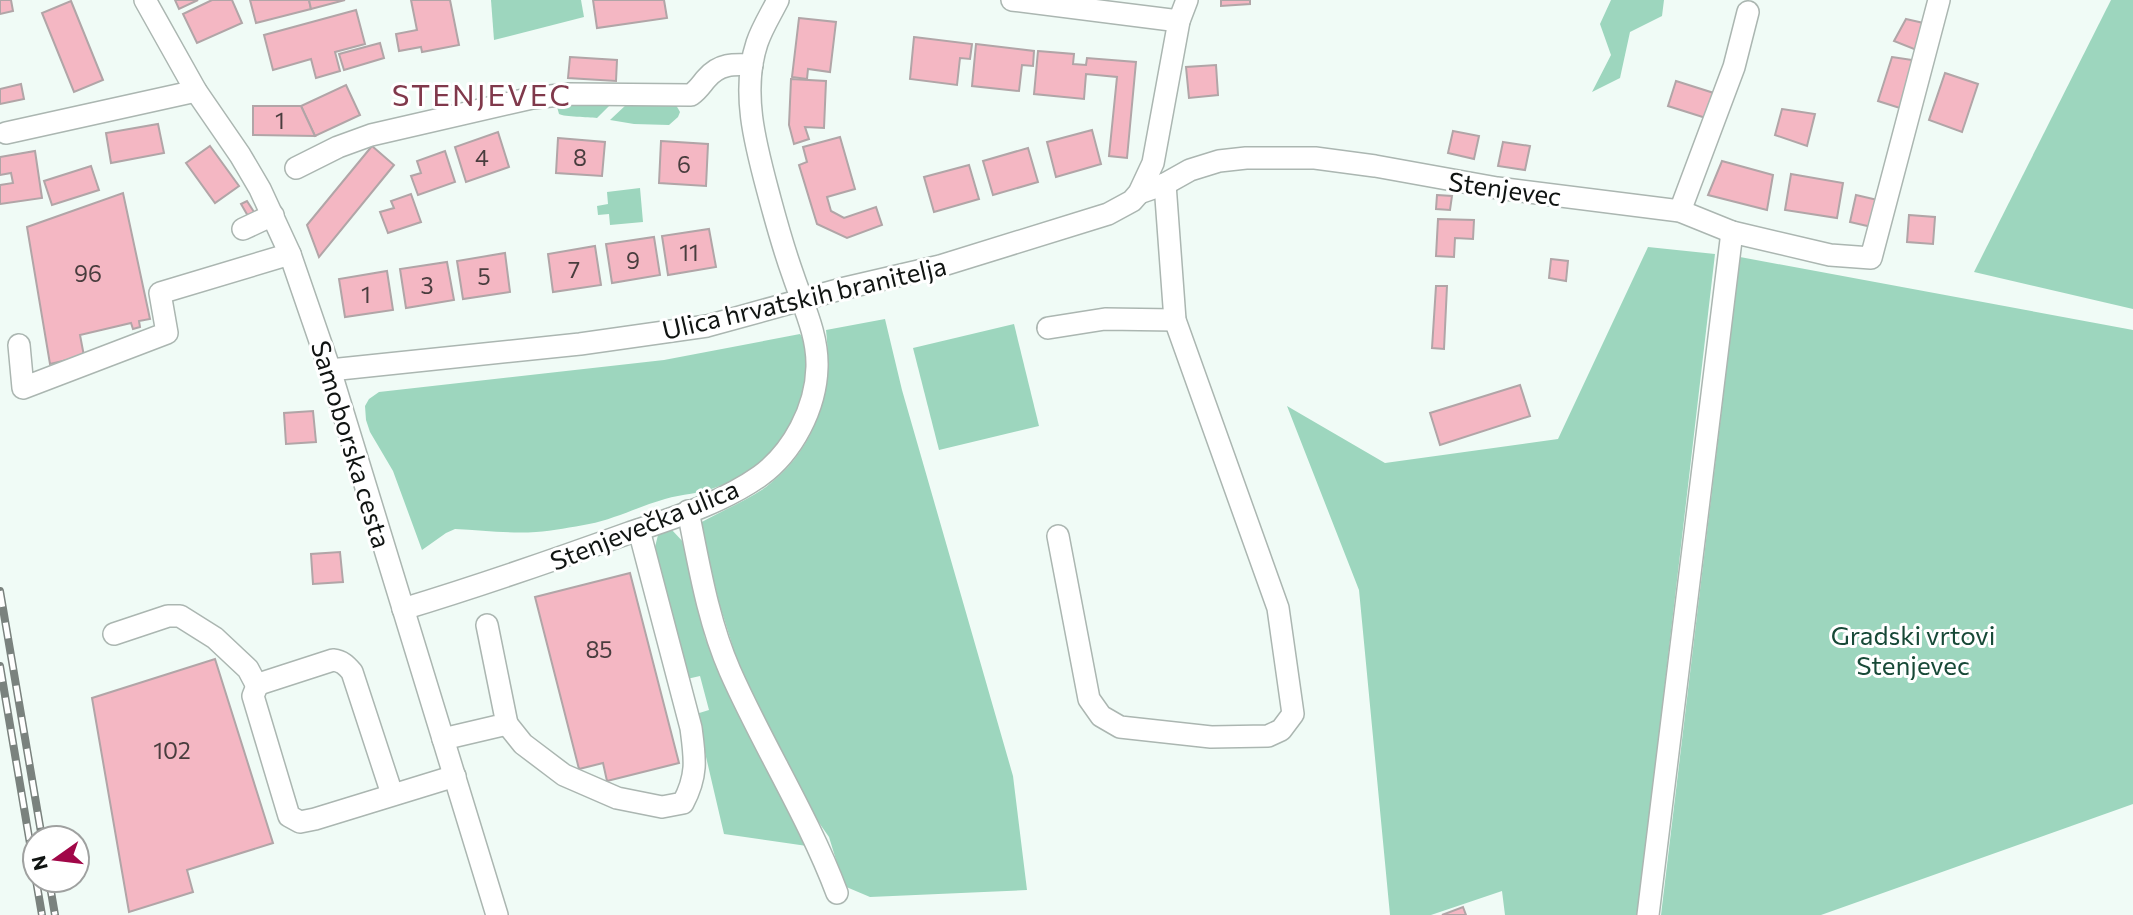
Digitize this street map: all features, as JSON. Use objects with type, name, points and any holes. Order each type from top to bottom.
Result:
[{"type":"street","name":"Samoborska cesta","points":[[145,0],[196,91],[240,155],[273,215],[289,254],[330,370],[497,915]]},
{"type":"street","name":"Stenjevečka ulica","points":[[403,609],[639,530],[737,490],[761,475],[788,447],[805,420],[813,397],[817,367],[812,329],[773,211],[754,134],[751,99],[752,65],[757,42],[778,0]]},
{"type":"street","points":[[1012,0],[1179,21]]},
{"type":"street","points":[[1139,193],[1153,163],[1179,21],[1187,0]]},
{"type":"street","name":"Stenjevec","points":[[1139,193],[1165,184],[1190,170],[1219,161],[1246,158],[1315,158],[1497,188],[1680,211],[1732,232],[1830,255],[1871,258],[1939,0]]},
{"type":"street","points":[[1680,211],[1734,67],[1748,12]]},
{"type":"street","points":[[296,168],[338,147],[371,135],[472,111],[531,98],[569,94],[691,95],[719,67],[732,64],[752,65]]},
{"type":"street","points":[[6,134],[196,91]]},
{"type":"street","points":[[1058,536],[1089,699],[1101,716],[1120,727],[1211,737],[1268,736],[1281,730],[1293,714],[1278,608],[1175,320],[1165,184]]},
{"type":"street","name":"Ulica hrvatskih branitelja","points":[[330,370],[580,344],[694,328],[940,266],[1069,227],[1123,207],[1139,193]]},
{"type":"street","points":[[243,229],[273,215]]},
{"type":"street","points":[[1648,915],[1732,232]]},
{"type":"street","points":[[19,345],[23,388],[167,333],[160,293],[289,254]]},
{"type":"street","points":[[1048,328],[1105,319],[1175,320]]},
{"type":"street","points":[[688,512],[714,628],[729,670],[824,859],[837,893]]},
{"type":"street","points":[[487,625],[507,724],[523,744],[564,775],[617,798],[662,807],[683,803],[693,785],[695,755],[691,728],[639,530]]},
{"type":"street","points":[[114,634],[168,616],[180,615],[215,638],[240,661],[248,669],[257,686]]},
{"type":"street","points":[[392,794],[352,672],[347,666],[334,660],[257,686],[253,696],[282,797],[289,816],[293,819],[300,822],[315,819],[455,776]]},
{"type":"street","points":[[443,739],[507,724]]},
{"type":"green space","points":[[491,0],[581,0],[584,17],[494,40]]},
{"type":"green space","points":[[1611,0],[1664,0],[1662,16],[1630,32],[1620,78],[1592,92],[1611,55],[1600,24]]},
{"type":"green space","points":[[2111,0],[2133,0],[2133,309],[1974,272]]},
{"type":"green space","points":[[556,103],[612,103],[597,118],[559,114]]},
{"type":"green space","points":[[627,104],[676,105],[680,112],[669,125],[610,120]]},
{"type":"green space","points":[[640,188],[643,222],[610,225],[609,214],[598,215],[597,206],[608,204],[607,192]]},
{"type":"green space","points":[[1648,247],[1715,254],[1638,915],[1505,915],[1502,891],[1431,915],[1390,915],[1359,590],[1287,406],[1385,463],[1558,439]]},
{"type":"green space","name":"Gradski vrtovi Stenjevec","points":[[1740,257],[2133,330],[2133,804],[1821,915],[1661,915]]},
{"type":"green space","points":[[885,319],[902,390],[1013,776],[1027,890],[870,897],[844,886],[829,837],[796,790],[736,657],[720,606],[700,523],[766,487],[784,472],[798,455],[818,417],[824,397],[828,353],[826,330]]},
{"type":"green space","points":[[1014,324],[1039,426],[939,450],[913,348]]},
{"type":"green space","points":[[800,334],[806,348],[807,365],[803,389],[796,411],[781,440],[759,463],[732,481],[711,489],[665,499],[589,524],[526,532],[455,529],[422,550],[393,471],[366,420],[365,406],[369,399],[379,392],[664,360]]},
{"type":"green space","points":[[671,529],[686,545],[693,566],[705,638],[807,846],[724,834],[696,714],[709,710],[700,676],[687,679],[657,563],[655,547],[658,535]]},
{"type":"building","points":[[0,0],[11,0],[13,11],[0,14]]},
{"type":"building","points":[[175,0],[198,0],[179,9]]},
{"type":"building","points":[[212,0],[232,0],[242,23],[197,43],[183,14]]},
{"type":"building","points":[[250,0],[309,0],[311,9],[256,23]]},
{"type":"building","points":[[309,0],[345,0],[311,9]]},
{"type":"building","points":[[411,0],[450,0],[459,45],[422,52],[421,47],[399,51],[396,34],[417,30]]},
{"type":"building","points":[[593,0],[664,0],[667,18],[597,28]]},
{"type":"building","points":[[1221,0],[1250,0],[1250,4],[1221,6]]},
{"type":"building","points":[[71,1],[103,80],[74,92],[42,13]]},
{"type":"building","points":[[356,10],[365,44],[335,52],[340,71],[316,78],[311,59],[273,70],[264,35]]},
{"type":"building","points":[[799,18],[836,22],[830,72],[808,69],[807,79],[792,77]]},
{"type":"building","points":[[1906,19],[1928,24],[1919,51],[1894,41]]},
{"type":"building","points":[[914,37],[972,44],[970,59],[960,58],[957,85],[910,79]]},
{"type":"building","points":[[380,43],[384,58],[344,70],[339,54]]},
{"type":"building","points":[[976,44],[1034,51],[1033,66],[1022,65],[1019,91],[972,86]]},
{"type":"building","points":[[1038,51],[1074,54],[1073,64],[1086,65],[1087,58],[1136,62],[1127,158],[1109,156],[1117,77],[1086,74],[1084,99],[1034,94]]},
{"type":"building","points":[[570,57],[617,60],[616,81],[568,78]]},
{"type":"building","points":[[1892,57],[1919,61],[1903,109],[1878,101]]},
{"type":"building","points":[[1216,65],[1218,95],[1189,98],[1186,67]]},
{"type":"building","points":[[1945,73],[1978,84],[1962,132],[1929,120]]},
{"type":"building","points":[[791,79],[826,81],[824,128],[805,127],[809,139],[794,144],[789,125]]},
{"type":"building","points":[[1676,81],[1717,94],[1709,119],[1668,106]]},
{"type":"building","points":[[21,84],[24,99],[0,104],[0,89]]},
{"type":"building","points":[[346,85],[360,115],[315,136],[301,106]]},
{"type":"building","points":[[253,106],[301,106],[315,136],[253,135]]},
{"type":"building","points":[[1782,109],[1815,114],[1807,146],[1775,135]]},
{"type":"building","points":[[158,124],[164,153],[111,163],[106,133]]},
{"type":"building","points":[[1092,130],[1101,164],[1056,177],[1047,142]]},
{"type":"building","points":[[1453,131],[1479,136],[1474,159],[1448,153]]},
{"type":"building","points":[[498,132],[509,167],[466,182],[455,147]]},
{"type":"building","points":[[840,137],[855,189],[827,197],[831,211],[844,218],[876,207],[882,225],[847,238],[817,224],[799,165],[807,162],[803,147]]},
{"type":"building","points":[[558,138],[605,142],[602,176],[556,173]]},
{"type":"building","points":[[661,141],[708,144],[706,186],[659,183]]},
{"type":"building","points":[[1503,142],[1530,146],[1525,170],[1498,166]]},
{"type":"building","points":[[210,146],[239,186],[215,203],[186,163]]},
{"type":"building","points":[[372,146],[394,165],[319,257],[307,225]]},
{"type":"building","points":[[1028,148],[1038,182],[993,195],[983,161]]},
{"type":"building","points":[[35,151],[42,198],[0,204],[0,185],[13,183],[11,173],[0,175],[0,157]]},
{"type":"building","points":[[445,151],[455,182],[418,195],[411,176],[421,173],[417,161]]},
{"type":"building","points":[[1722,161],[1773,175],[1767,210],[1708,195]]},
{"type":"building","points":[[969,165],[979,199],[934,212],[924,177]]},
{"type":"building","points":[[91,166],[99,190],[52,205],[44,181]]},
{"type":"building","points":[[1791,174],[1843,183],[1837,218],[1785,210]]},
{"type":"building","points":[[123,193],[150,319],[139,321],[140,327],[133,329],[131,323],[80,335],[84,356],[50,364],[27,227]]},
{"type":"building","points":[[411,194],[421,222],[388,233],[380,212],[394,208],[391,201]]},
{"type":"building","points":[[1437,195],[1452,196],[1450,210],[1436,209]]},
{"type":"building","points":[[1856,195],[1882,201],[1876,228],[1850,222]]},
{"type":"building","points":[[247,201],[254,212],[248,216],[241,204]]},
{"type":"building","points":[[1909,215],[1935,217],[1933,244],[1907,242]]},
{"type":"building","points":[[1438,219],[1474,220],[1473,239],[1455,238],[1454,257],[1436,256]]},
{"type":"building","points":[[709,229],[716,267],[668,275],[662,236]]},
{"type":"building","points":[[654,237],[660,275],[612,283],[606,244]]},
{"type":"building","points":[[595,246],[601,285],[553,292],[548,254]]},
{"type":"building","points":[[505,253],[510,292],[463,299],[457,261]]},
{"type":"building","points":[[1551,259],[1568,261],[1566,281],[1549,278]]},
{"type":"building","points":[[447,262],[454,300],[406,308],[400,269]]},
{"type":"building","points":[[387,271],[393,310],[345,317],[339,279]]},
{"type":"building","points":[[1436,286],[1447,286],[1444,349],[1432,348]]},
{"type":"building","points":[[1520,385],[1530,416],[1440,445],[1430,413]]},
{"type":"building","points":[[313,411],[316,442],[286,444],[284,413]]},
{"type":"building","points":[[340,552],[343,582],[313,584],[311,554]]},
{"type":"building","points":[[630,573],[679,763],[607,781],[603,763],[579,769],[535,597]]},
{"type":"building","points":[[215,659],[273,843],[187,870],[193,892],[129,912],[92,698]]},
{"type":"building","points":[[1463,907],[1466,915],[1442,915]]},
{"type":"railway","points":[[0,591],[40,824]]},
{"type":"railway","points":[[0,666],[27,824]]},
{"type":"railway","points":[[38,894],[42,915]]},
{"type":"railway","points":[[51,894],[55,915]]},
{"type":"district","name":"STENJEVEC","points":[[482,93]]}]
